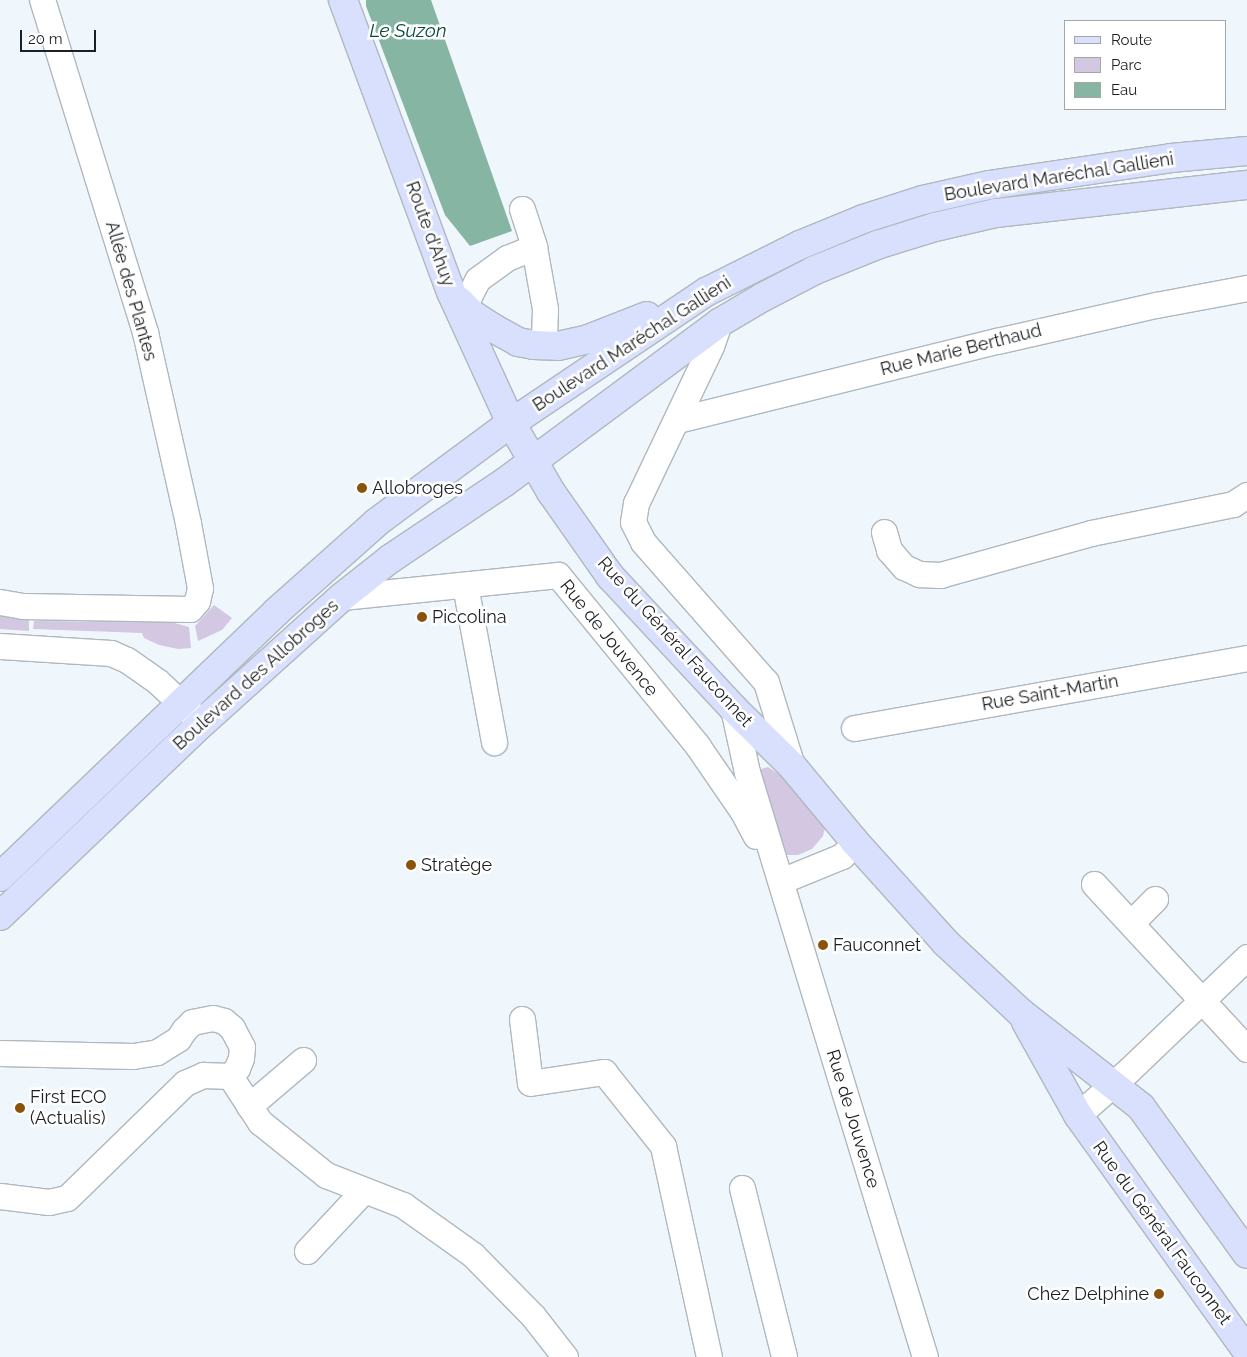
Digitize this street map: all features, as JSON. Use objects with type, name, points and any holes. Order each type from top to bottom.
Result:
[{"type":"main road","name":"Route d'Ahuy","points":[[343,0],[457,299],[511,423],[534,461]]},
{"type":"main road","name":"Boulevard Maréchal Gallieni","points":[[511,423],[706,292],[800,245],[863,219],[923,200],[989,185],[1171,158],[1247,151]]},
{"type":"main road","name":"Boulevard Maréchal Gallieni","points":[[534,461],[719,323],[816,270],[877,246],[935,227],[996,213],[1247,185]]},
{"type":"main road","points":[[457,299],[473,316],[518,342],[558,346],[588,339],[619,328],[706,292]]},
{"type":"main road","name":"Boulevard des Allobroges","points":[[0,877],[276,612],[377,522],[511,423]]},
{"type":"main road","name":"Boulevard des Allobroges","points":[[0,916],[202,723],[342,597],[390,559],[534,461]]},
{"type":"main road","name":"Rue du Général Fauconnet","points":[[534,461],[552,492],[610,576],[733,708],[792,766],[855,842],[946,943],[1020,1012],[1141,1107],[1247,1254]]},
{"type":"main road","name":"Rue du Général Fauconnet","points":[[1020,1012],[1078,1115],[1247,1351]]},
{"type":"street","name":"Allée des Plantes","points":[[0,602],[22,606],[190,609],[197,601],[200,588],[188,523],[145,332],[42,0]]},
{"type":"street","points":[[522,209],[534,247],[545,309],[544,345]]},
{"type":"street","points":[[457,299],[478,279],[507,258],[534,247]]},
{"type":"street","name":"Rue Marie Berthaud","points":[[676,420],[997,341],[1156,305],[1247,288]]},
{"type":"street","name":"Boulevard Maréchal Gallieni","points":[[633,522],[636,503],[676,420],[719,323]]},
{"type":"street","points":[[884,532],[889,550],[904,567],[919,574],[940,575],[1090,533],[1233,504],[1247,495]]},
{"type":"street","name":"Rue du Général Fauconnet","points":[[633,522],[643,542],[766,682],[792,766]]},
{"type":"street","name":"Rue de Jouvence","points":[[342,597],[558,575],[696,744],[743,812],[781,881]]},
{"type":"street","points":[[466,585],[494,742]]},
{"type":"street","points":[[0,646],[111,653],[127,660],[142,670],[182,703],[202,723]]},
{"type":"street","name":"Rue Saint-Martin","points":[[854,728],[1247,658]]},
{"type":"street","name":"Rue de Jouvence","points":[[733,708],[747,772],[925,1357]]},
{"type":"street","points":[[781,881],[842,856],[855,842]]},
{"type":"street","points":[[1094,884],[1247,1049]]},
{"type":"street","points":[[1131,923],[1155,899]]},
{"type":"street","points":[[1078,1115],[1247,957]]},
{"type":"street","points":[[0,1053],[133,1056],[157,1052],[178,1039],[192,1022],[202,1019],[224,1021],[238,1036],[241,1052],[237,1068],[230,1076]]},
{"type":"street","points":[[522,1020],[530,1083],[604,1072],[663,1146],[709,1357]]},
{"type":"street","points":[[249,1106],[303,1060]]},
{"type":"street","points":[[0,1196],[49,1202],[67,1198],[185,1083],[203,1075],[230,1076]]},
{"type":"street","points":[[230,1076],[260,1122],[326,1176],[403,1205],[473,1255],[533,1316],[565,1357]]},
{"type":"street","points":[[742,1188],[784,1357]]},
{"type":"street","points":[[306,1251],[364,1190]]},
{"type":"green space","points":[[214,605],[232,618],[222,630],[198,641],[195,626]]},
{"type":"green space","points":[[0,614],[29,619],[29,631],[0,629]]},
{"type":"green space","points":[[34,621],[171,622],[189,627],[191,648],[178,649],[159,645],[144,638],[142,633],[33,629]]},
{"type":"green space","points":[[768,767],[780,775],[826,824],[823,836],[812,849],[798,855],[787,855],[777,843],[758,770]]},
{"type":"water","name":"Le Suzon","points":[[366,0],[431,0],[512,231],[470,246],[445,215],[366,6]]},
{"type":"place","name":"Allobroges","points":[[362,488]]},
{"type":"place","name":"Piccolina","points":[[422,617]]},
{"type":"place","name":"Stratège","points":[[411,865]]},
{"type":"place","name":"Fauconnet","points":[[823,945]]},
{"type":"place","name":"First ECO (Actualis)","points":[[20,1108]]},
{"type":"place","name":"Chez Delphine","points":[[1159,1294]]}]
